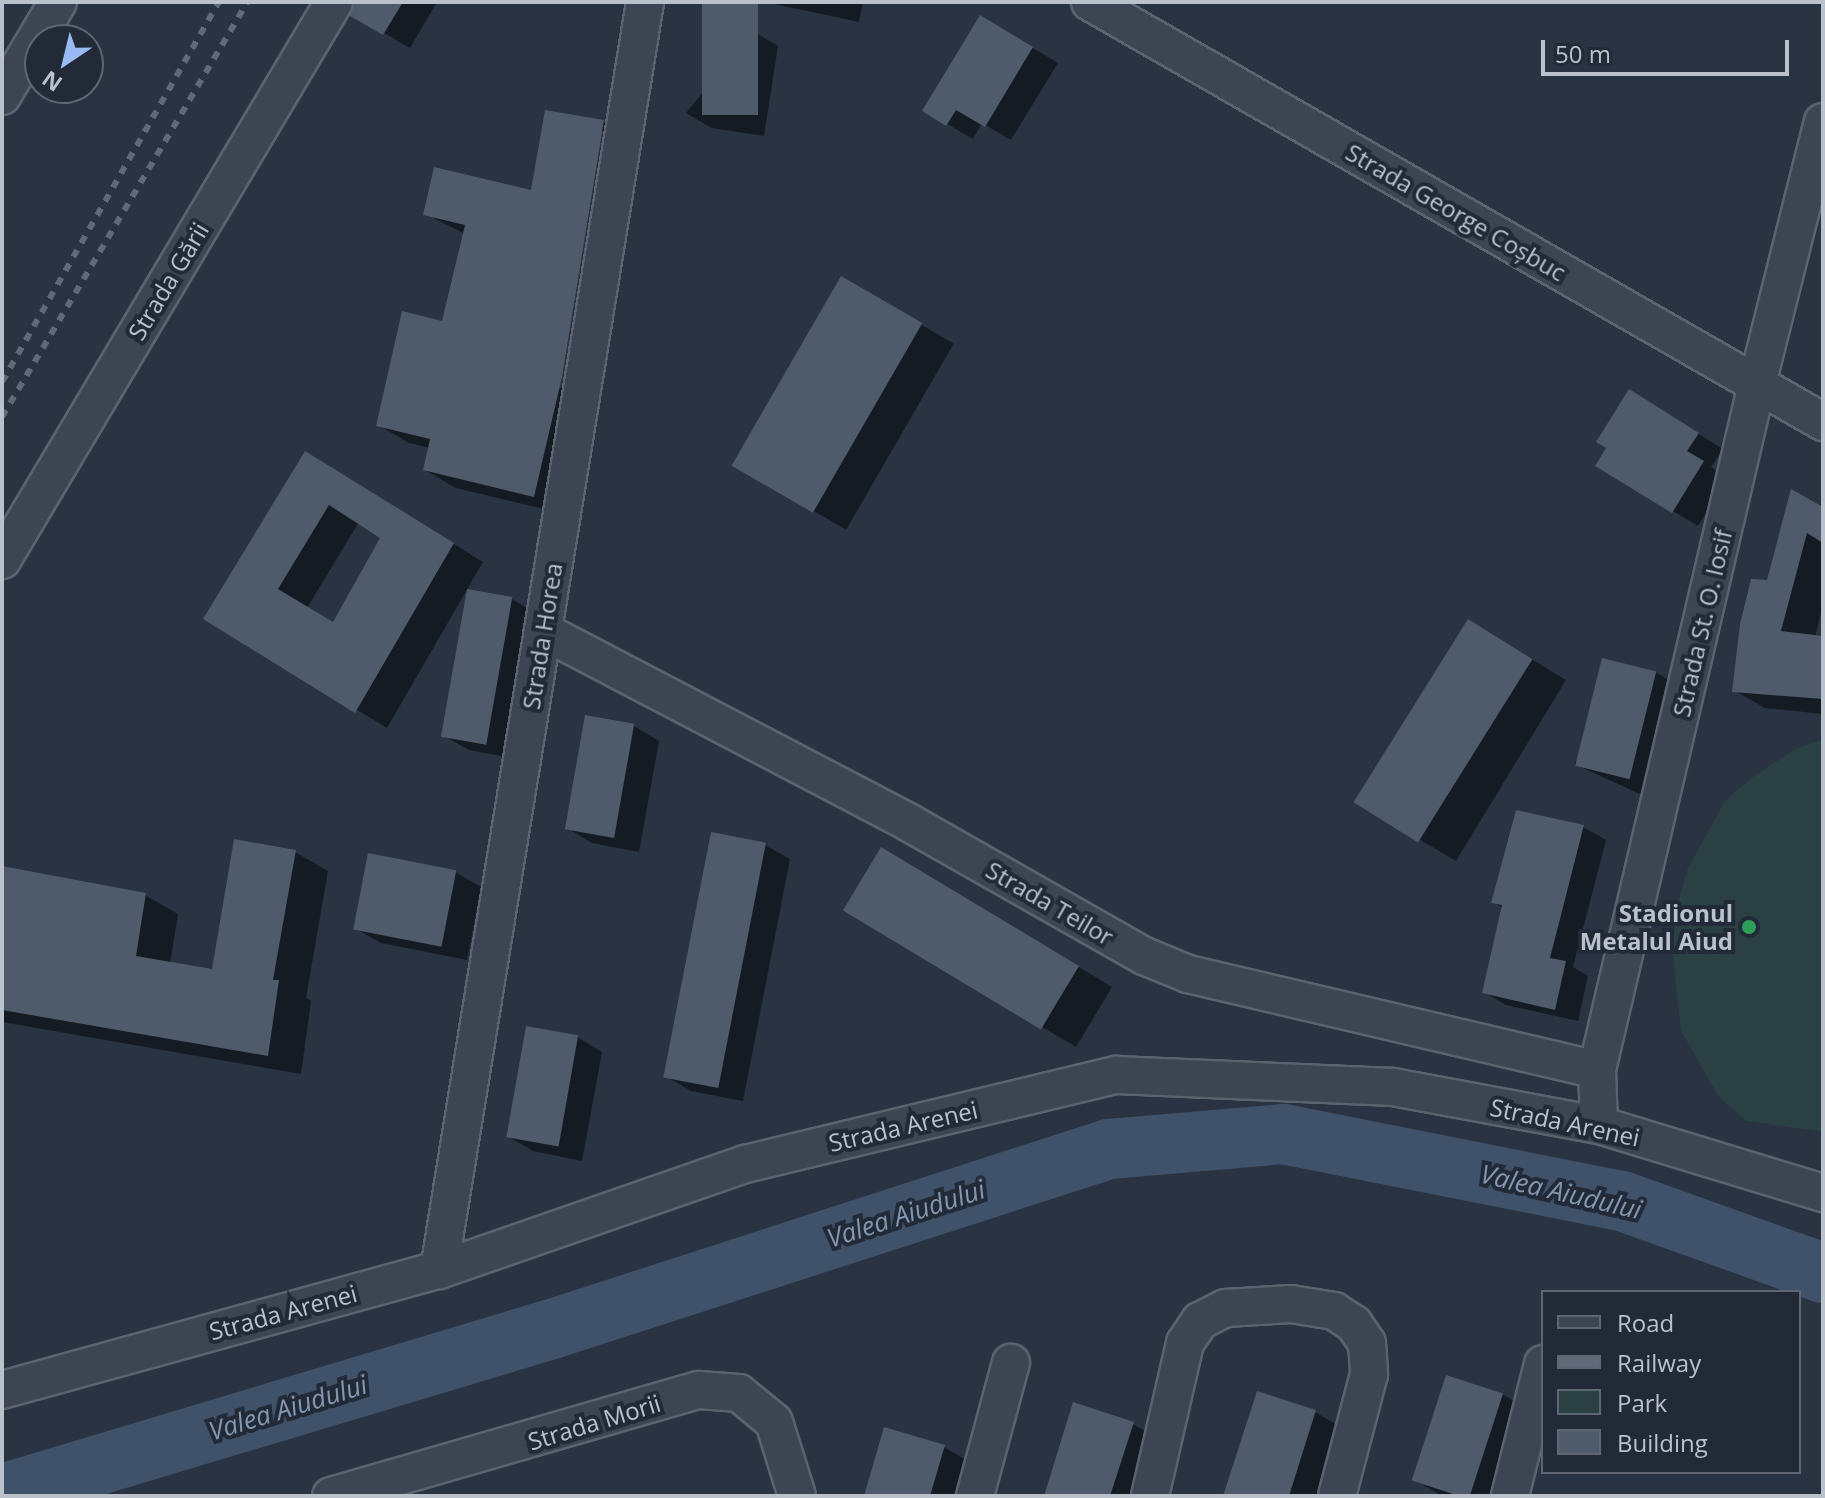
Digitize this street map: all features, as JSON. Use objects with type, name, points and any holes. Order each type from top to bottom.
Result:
[{"type":"street","points":[[2,96],[58,2]]},
{"type":"street","name":"Strada Gării","points":[[2,560],[334,2]]},
{"type":"street","name":"Strada Horea","points":[[439,1270],[645,2]]},
{"type":"street","name":"Strada George Coșbuc","points":[[1090,2],[1823,422]]},
{"type":"street","name":"Strada St. O. Iosif","points":[[1599,1125],[1597,1070],[1757,384],[1823,122]]},
{"type":"street","name":"Strada Teilor","points":[[543,631],[908,822],[1144,956],[1173,968],[1597,1070]]},
{"type":"street","name":"Strada Arenei","points":[[2,1390],[439,1270],[745,1164],[1117,1075],[1393,1087],[1599,1125],[1823,1193]]},
{"type":"street","points":[[1150,1496],[1185,1343],[1200,1321],[1226,1308],[1291,1304],[1334,1311],[1354,1324],[1367,1343],[1369,1374],[1337,1496]]},
{"type":"street","points":[[975,1496],[1011,1363]]},
{"type":"street","points":[[1510,1496],[1541,1372]]},
{"type":"street","name":"Strada Morii","points":[[331,1496],[699,1390],[739,1393],[774,1422],[797,1496]]},
{"type":"green space","name":"Stadionul Metalul Aiud","points":[[1823,739],[1823,1132],[1746,1121],[1719,1097],[1681,1031],[1672,949],[1677,905],[1688,868],[1725,801],[1754,776],[1795,749]]},
{"type":"building","points":[[355,2],[403,2],[383,35],[350,16]]},
{"type":"building","points":[[702,2],[758,2],[758,115],[702,115]]},
{"type":"building","points":[[980,15],[1033,47],[985,127],[956,110],[946,126],[922,111]]},
{"type":"building","points":[[545,110],[604,120],[562,377],[534,497],[423,470],[430,439],[376,426],[402,311],[442,321],[465,225],[423,215],[434,167],[531,190]]},
{"type":"building","points":[[841,276],[922,323],[813,513],[732,466]]},
{"type":"building","points":[[1629,389],[1699,433],[1687,451],[1704,461],[1672,513],[1595,466],[1606,448],[1596,442]]},
{"type":"building","points":[[305,451],[454,543],[355,713],[203,619]],"holes":[[[329,505],[380,538],[333,622],[278,589]]]},
{"type":"building","points":[[1791,489],[1823,507],[1823,543],[1807,533],[1781,631],[1823,636],[1823,699],[1732,692],[1740,624],[1751,579],[1767,580]]},
{"type":"building","points":[[467,589],[512,597],[486,745],[441,737]]},
{"type":"building","points":[[1468,619],[1532,659],[1418,842],[1354,802]]},
{"type":"building","points":[[1602,658],[1656,672],[1629,779],[1575,766]]},
{"type":"building","points":[[585,715],[634,724],[614,838],[565,829]]},
{"type":"building","points":[[1516,810],[1584,825],[1550,958],[1566,961],[1555,1010],[1482,993],[1502,905],[1491,903]]},
{"type":"building","points":[[711,832],[766,843],[718,1088],[663,1077]]},
{"type":"building","points":[[234,839],[296,850],[273,980],[279,980],[268,1056],[2,1010],[2,866],[146,893],[136,956],[212,969]]},
{"type":"building","points":[[881,847],[1079,966],[1041,1029],[843,910]]},
{"type":"building","points":[[368,853],[456,870],[441,947],[353,930]]},
{"type":"building","points":[[526,1026],[578,1035],[559,1146],[506,1137]]},
{"type":"building","points":[[1446,1375],[1503,1394],[1470,1496],[1459,1496],[1412,1481]]},
{"type":"building","points":[[1257,1391],[1316,1410],[1289,1496],[1223,1496]]},
{"type":"building","points":[[1073,1402],[1134,1422],[1110,1496],[1044,1496]]},
{"type":"building","points":[[884,1427],[945,1445],[930,1496],[864,1496]]},
{"type":"waterway","name":"Valea Aiudului","points":[[2,1494],[552,1329],[1109,1149],[1283,1134],[1622,1201],[1823,1273]]},
{"type":"railway","points":[[2,382],[219,2]]},
{"type":"railway","points":[[2,417],[247,2]]},
{"type":"place","name":"Stadionul Metalul Aiud","points":[[1749,927]]}]
